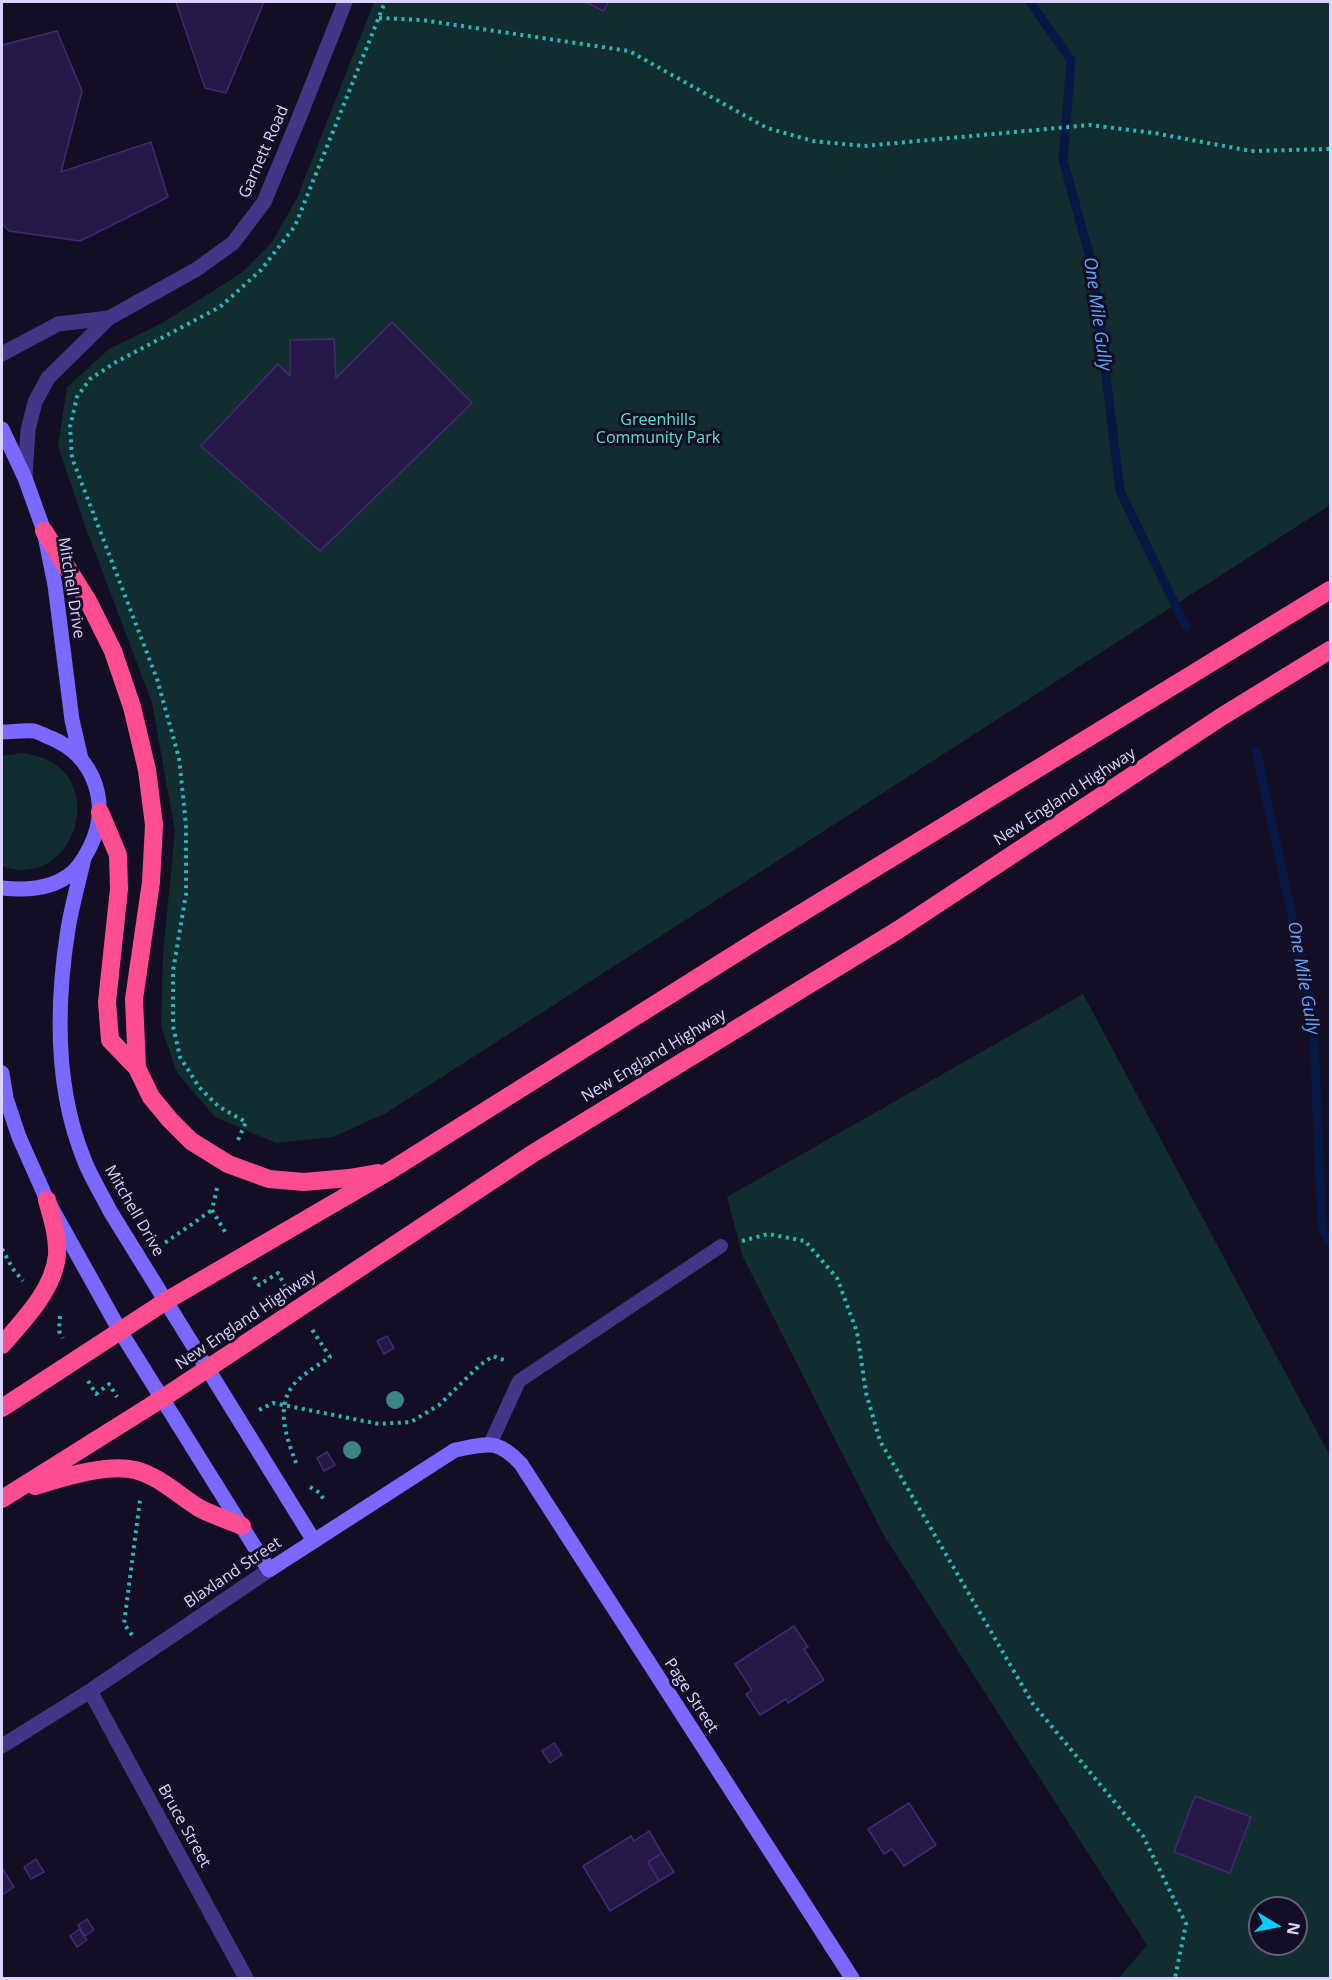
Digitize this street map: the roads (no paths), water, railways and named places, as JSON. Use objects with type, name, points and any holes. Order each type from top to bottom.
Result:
[{"type":"highway","points":[[44,531],[88,601],[113,651],[132,707],[147,770],[154,825],[151,882],[135,999],[137,1068]]},
{"type":"highway","points":[[2,1408],[166,1301],[391,1170],[759,939],[1330,590]]},
{"type":"highway","name":"New England Highway","points":[[6,1496],[208,1369],[532,1154],[898,930],[1221,717],[1330,650]]},
{"type":"highway","points":[[100,812],[118,855],[119,889],[106,1002],[110,1040],[137,1068],[151,1096],[170,1120],[191,1141],[228,1164],[269,1179],[304,1182],[349,1178],[391,1170]]},
{"type":"highway","points":[[2,1344],[41,1298],[57,1257],[56,1235],[47,1200]]},
{"type":"highway","points":[[6,1496],[70,1475],[95,1471],[134,1470],[153,1478],[201,1509],[242,1526]]},
{"type":"main road","name":"Mitchell Drive","points":[[2,429],[44,531],[55,585],[72,720],[81,759]]},
{"type":"main road","points":[[2,732],[34,731],[64,743],[81,759],[98,790],[100,812],[96,835],[84,858],[68,876],[46,886],[24,890],[2,888]]},
{"type":"main road","name":"Mitchell Drive","points":[[84,858],[69,928],[62,989],[63,1074],[72,1122],[85,1162],[110,1211],[314,1541]]},
{"type":"main road","points":[[2,1073],[6,1098],[19,1137],[47,1200],[120,1331],[269,1570]]},
{"type":"main road","points":[[2,1115],[19,1137]]},
{"type":"main road","name":"Blaxland Street","points":[[269,1570],[455,1450],[490,1444]]},
{"type":"main road","name":"Page Street","points":[[490,1444],[508,1451],[521,1464],[852,1978]]},
{"type":"street","name":"Garnett Road","points":[[24,478],[28,430],[35,402],[48,378],[109,318],[197,269],[233,243],[264,202],[345,2]]},
{"type":"street","name":"Garnett Road","points":[[2,354],[58,324],[109,318]]},
{"type":"street","name":"Blaxland Street","points":[[2,1746],[90,1691],[269,1570]]},
{"type":"street","name":"Bruce Street","points":[[90,1691],[246,1978]]},
{"type":"lane","points":[[490,1444],[519,1381],[721,1246]]},
{"type":"waterway","name":"One Mile Gully","points":[[1030,2],[1071,60],[1063,160],[1093,268],[1120,491],[1186,627]]},
{"type":"waterway","name":"One Mile Gully","points":[[1256,750],[1313,1013],[1322,1228],[1330,1243]]},
{"type":"park label","name":"Greenhills Community Park","points":[[658,429]]}]
